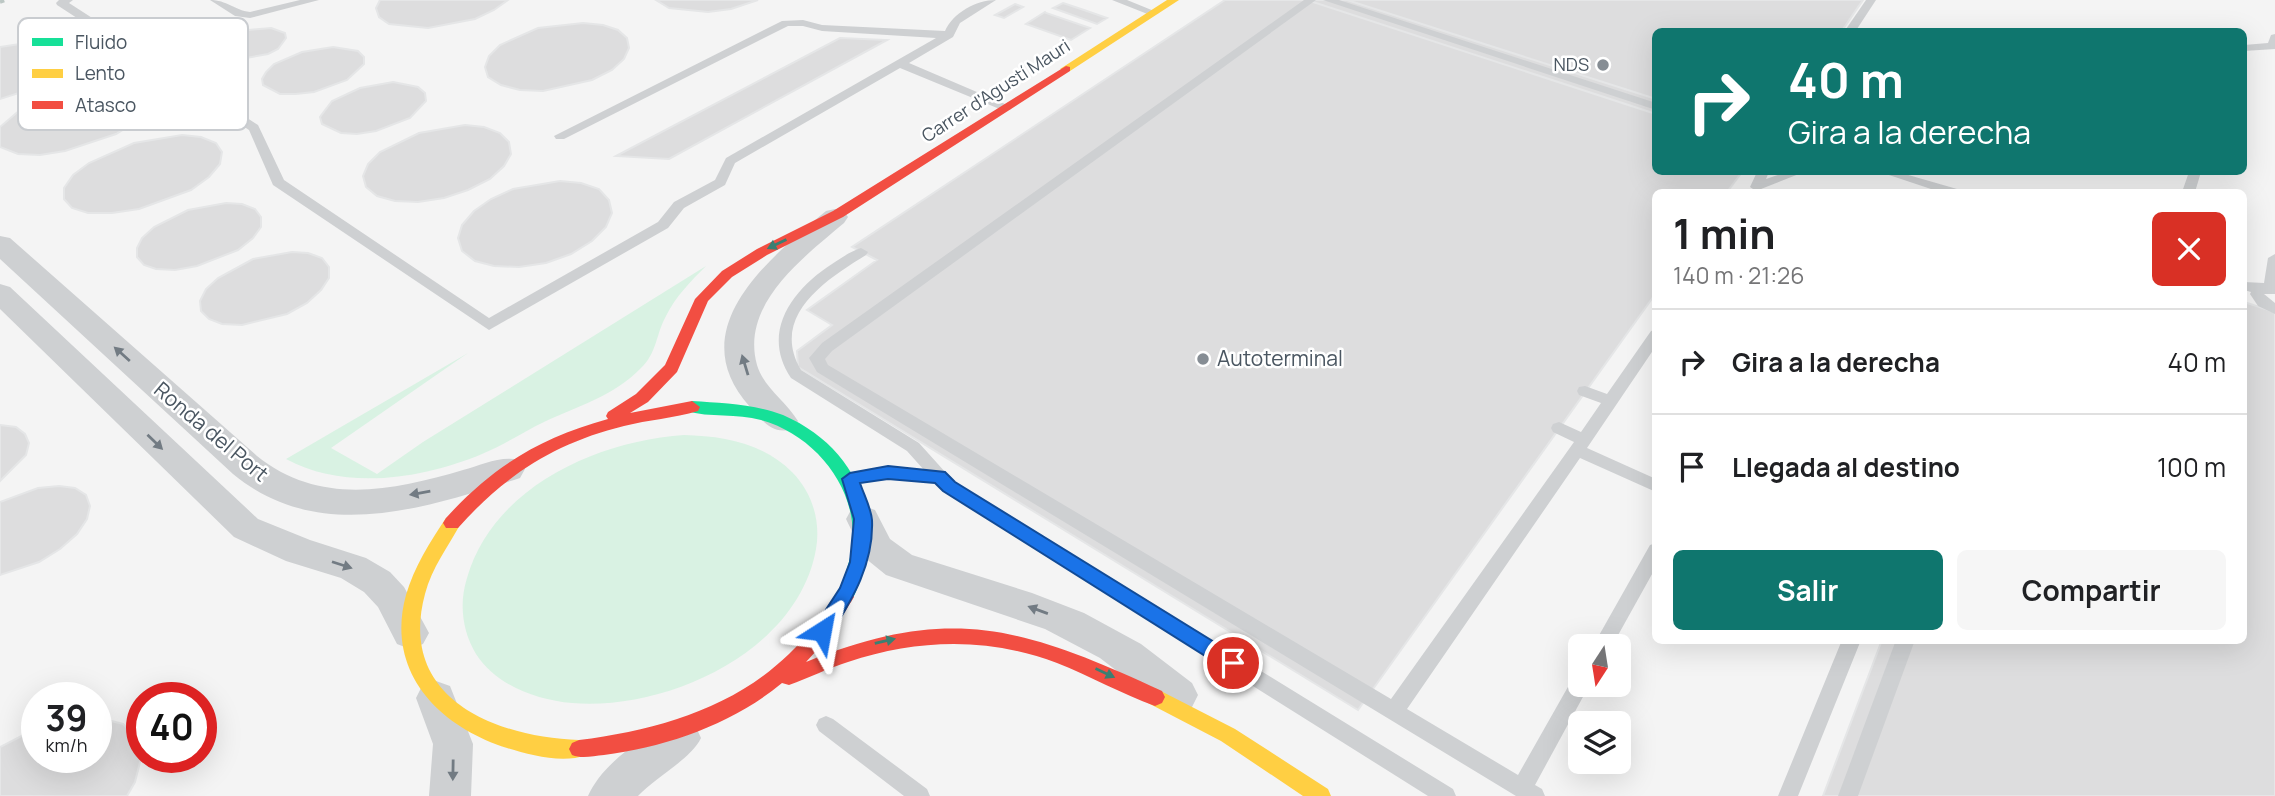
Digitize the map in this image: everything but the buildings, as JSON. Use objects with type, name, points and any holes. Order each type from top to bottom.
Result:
[{"type":"street","name":"Carrer d'Agustí Mauri","points":[[594,427],[642,398],[672,368],[694,312],[714,285],[762,252],[838,214],[1174,0]]},
{"type":"street","points":[[782,421],[755,391],[743,365],[740,327],[750,303],[774,269],[838,214]]},
{"type":"street","name":"Ronda del Port","points":[[0,244],[245,465],[280,488],[323,500],[390,499],[454,486],[509,468]]},
{"type":"street","name":"Ronda del Port","points":[[0,293],[246,528],[299,551],[353,568],[377,582],[391,597],[410,633]]},
{"type":"street","points":[[450,796],[453,744],[436,697],[418,668],[410,633],[414,596],[427,560],[448,526],[469,501],[509,468],[594,427],[634,415],[692,407],[741,410],[782,421],[813,437],[833,455],[850,479],[872,540],[881,552],[894,562],[912,571],[1042,611],[1098,637],[1126,653],[1216,728]]},
{"type":"street","points":[[754,693],[812,643],[832,619],[848,591],[859,562],[863,519]]},
{"type":"street","points":[[609,796],[641,765],[706,720],[754,693],[828,659],[872,644],[938,633],[1006,639],[1069,656],[1216,728],[1321,796]]},
{"type":"street","points":[[436,697],[467,725],[507,743],[552,749],[606,749],[656,739],[706,720]]},
{"type":"lane","points":[[68,0],[61,3],[84,18]]},
{"type":"lane","points":[[215,0],[239,14],[250,15],[314,0]]},
{"type":"lane","points":[[248,124],[254,128],[278,182],[489,325],[663,225],[679,205],[720,182],[730,161],[949,35],[955,21],[991,0]]},
{"type":"lane","points":[[1117,0],[1154,13]]},
{"type":"lane","points":[[1311,0],[849,330],[820,352],[817,358],[822,368],[1528,792],[1574,697]]},
{"type":"lane","points":[[1328,0],[1652,106]]},
{"type":"lane","points":[[1852,28],[1871,0]]},
{"type":"lane","points":[[560,136],[786,23],[803,23],[822,28],[949,35]]},
{"type":"lane","points":[[2247,48],[2273,46],[2275,37]]},
{"type":"lane","points":[[899,63],[1006,107]]},
{"type":"lane","points":[[1756,189],[1791,175]]},
{"type":"lane","points":[[1895,175],[1942,189]]},
{"type":"lane","points":[[861,252],[820,278],[795,304],[785,336],[791,367],[805,381],[913,447],[949,487],[1446,796]]},
{"type":"lane","points":[[2268,296],[2275,258]]},
{"type":"lane","points":[[2247,287],[2268,296]]},
{"type":"lane","points":[[2247,294],[2268,296]]},
{"type":"lane","points":[[1394,711],[1652,340]]},
{"type":"lane","points":[[1585,391],[1610,401]]},
{"type":"lane","points":[[1559,428],[1581,445],[1652,484]]},
{"type":"lane","points":[[850,479],[888,473],[939,477]]},
{"type":"lane","points":[[1609,634],[1652,557]]},
{"type":"lane","points":[[1788,796],[1850,644]]},
{"type":"lane","points":[[1849,796],[1905,644]]},
{"type":"lane","points":[[826,724],[920,796]]},
{"type":"path","points":[[0,2],[6,0]]},
{"type":"green space","points":[[706,266],[674,302],[650,356],[630,378],[607,393],[490,450],[434,470],[384,478],[333,475],[286,459],[468,353],[331,448],[377,474],[423,442]]},
{"type":"green space","points":[[684,435],[728,439],[768,454],[792,472],[810,498],[816,518],[816,549],[804,586],[784,618],[756,645],[722,668],[686,685],[647,697],[609,703],[558,701],[518,689],[494,674],[484,665],[471,645],[463,607],[467,578],[480,546],[500,518],[524,494],[584,459],[617,447]]},
{"type":"traffic: fast","points":[[692,407],[745,411],[776,419],[802,432],[823,448],[840,469],[853,492],[860,517],[861,543],[857,570],[845,597]]},
{"type":"traffic: slow","points":[[1066,69],[1174,0]]},
{"type":"traffic: slow","points":[[452,523],[424,571],[412,611],[415,656],[426,682],[444,704],[466,721],[493,734],[521,743],[579,749]]},
{"type":"traffic: slow","points":[[1155,697],[1228,735],[1321,796]]},
{"type":"traffic: jam","points":[[614,416],[642,398],[672,368],[702,299],[727,274],[762,252],[838,214],[1066,69]]},
{"type":"traffic: jam","points":[[452,523],[476,496],[502,474],[560,441],[624,420],[692,407]]},
{"type":"traffic: jam","points":[[579,749],[658,735],[696,723],[731,706],[765,685],[795,660],[822,631],[845,597]]},
{"type":"traffic: jam","points":[[789,677],[842,656],[890,642],[933,635],[975,636],[1016,642],[1058,655],[1155,697]]},
{"type":"place","name":"NDS","points":[[1603,65]]},
{"type":"place","name":"Autoterminal","points":[[1203,359]]},
{"type":"route","points":[[822,631],[848,591],[859,562],[863,519],[854,484],[850,479],[888,473],[939,477],[949,487],[1233,663]]}]
